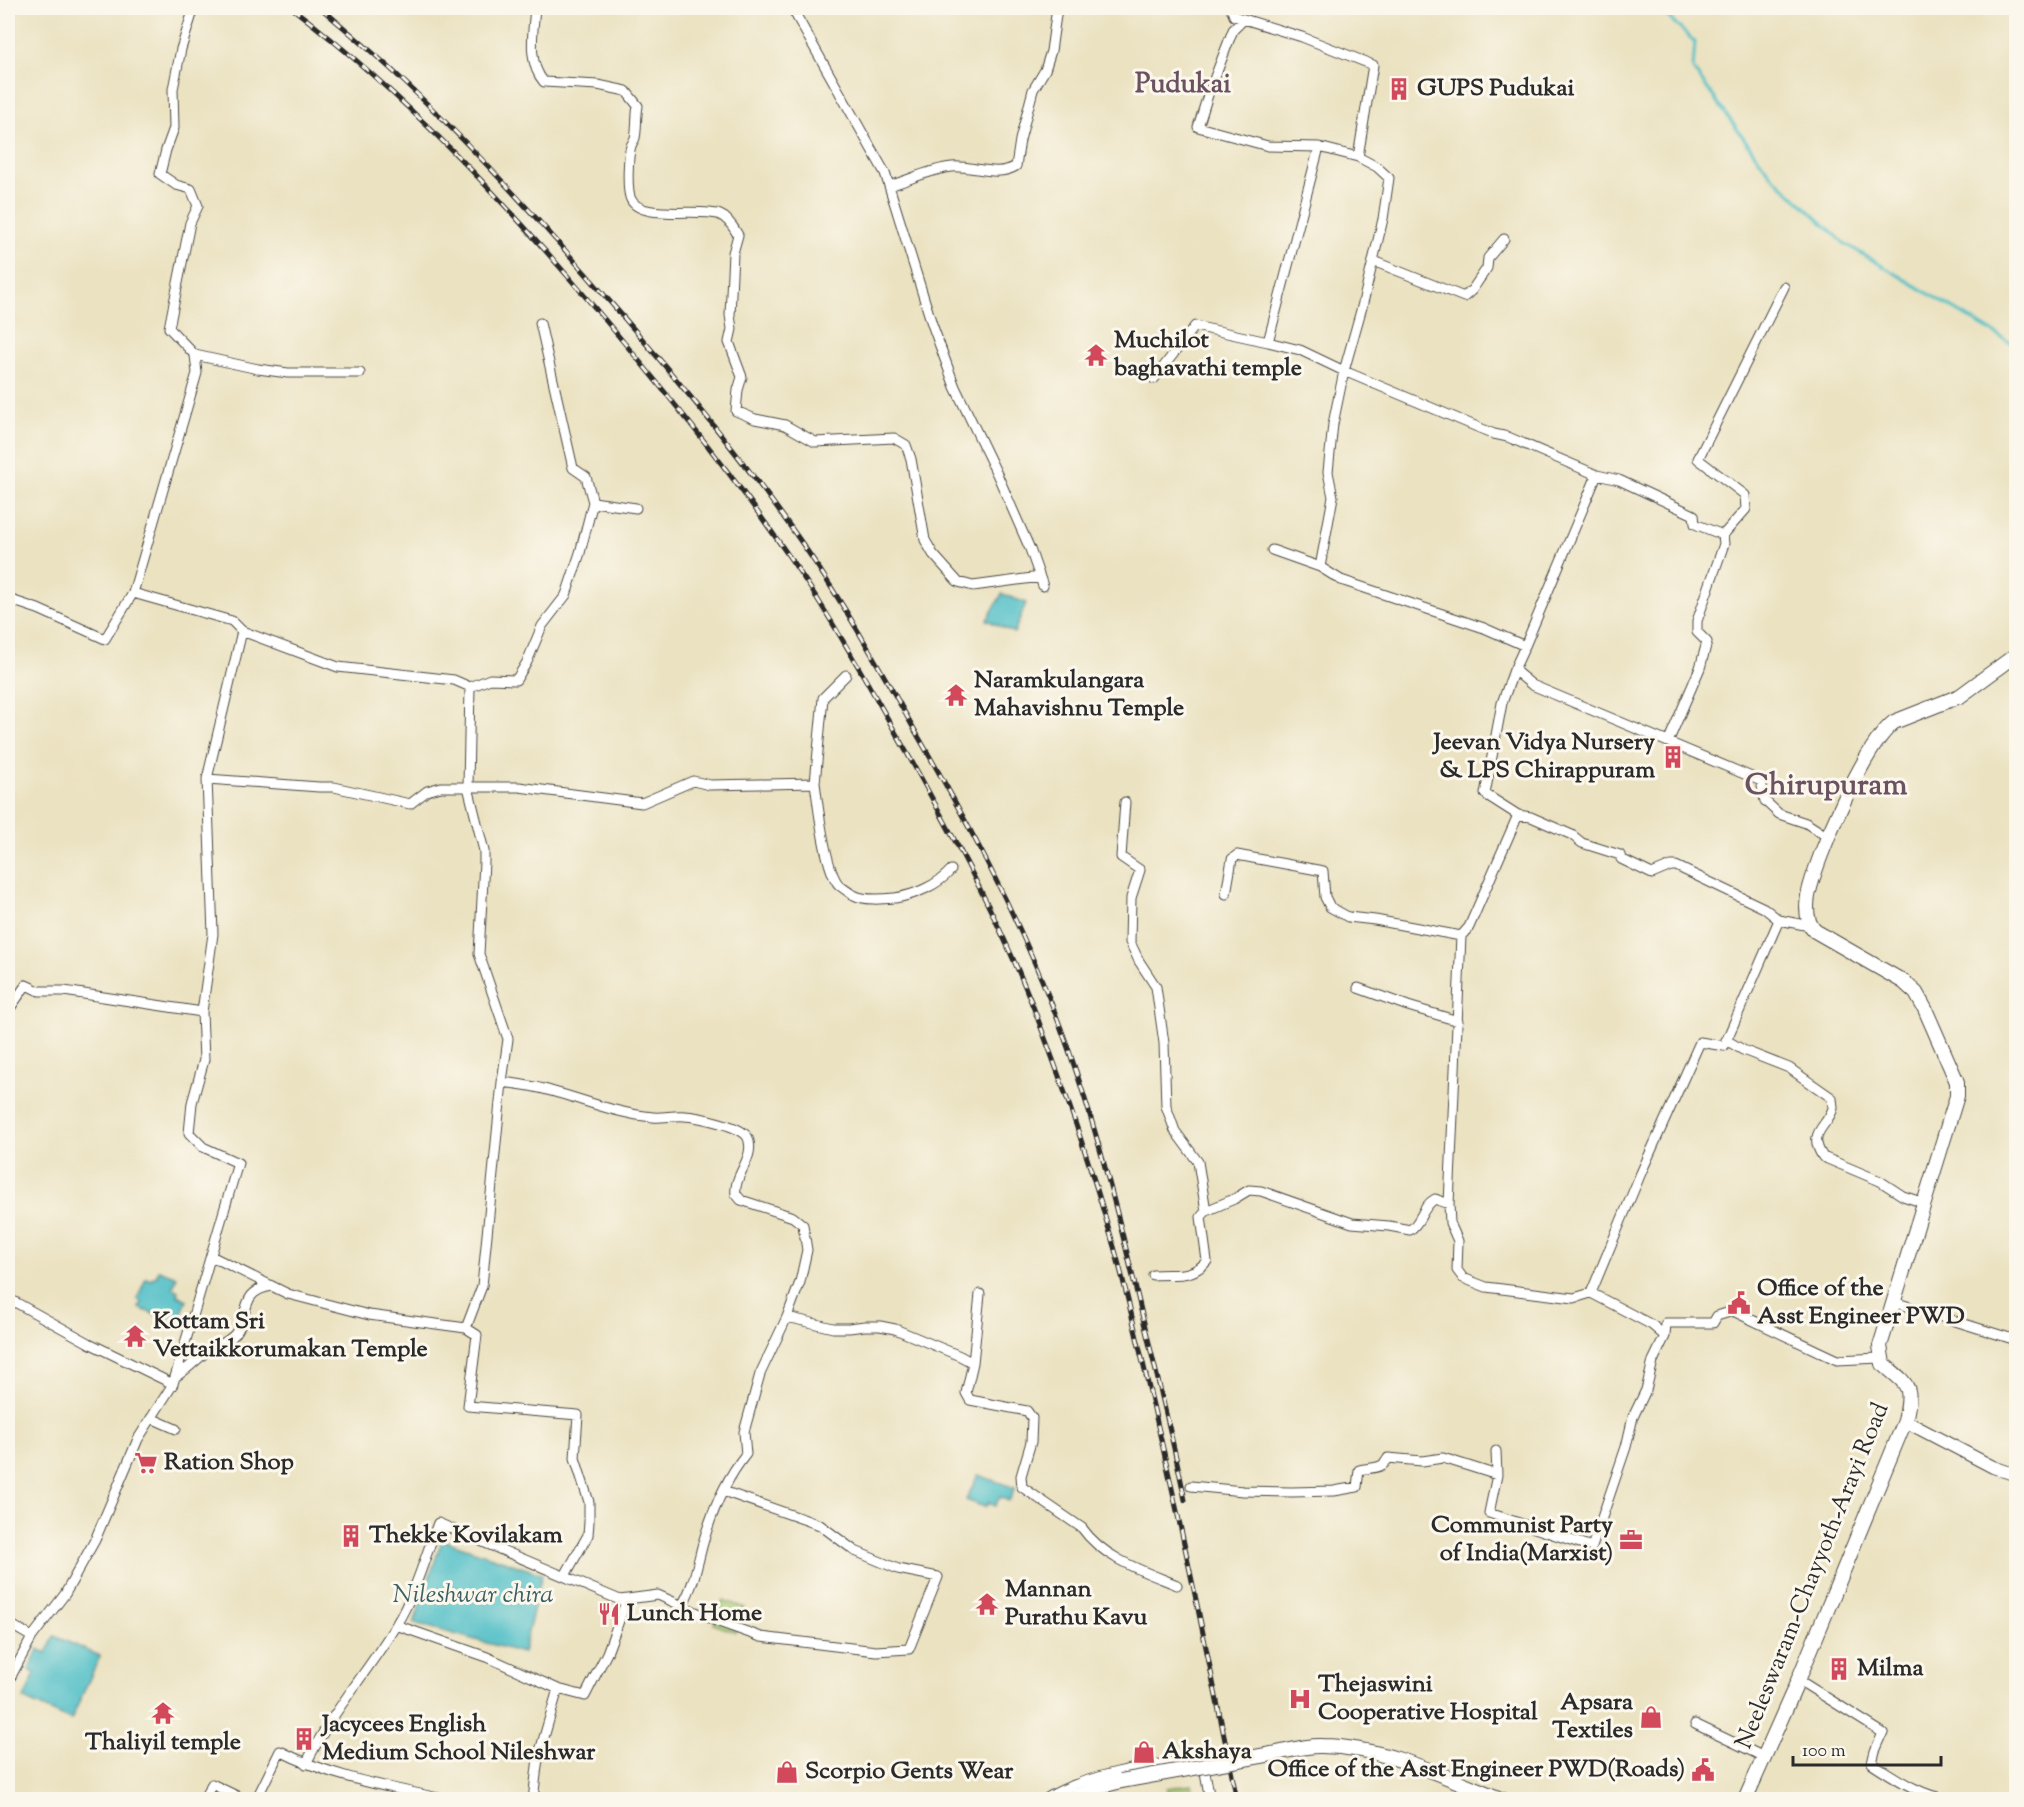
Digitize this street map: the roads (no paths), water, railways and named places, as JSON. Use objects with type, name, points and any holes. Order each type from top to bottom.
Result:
[{"type":"main road","points":[[1881,1358],[1880,1346],[1954,1110],[1957,1082],[1916,993],[1904,981],[1820,936],[1810,926],[1807,912],[1808,896],[1828,837],[1861,768],[1885,729],[1894,722],[1960,696],[2016,655]]},
{"type":"main road","name":"Neeleswaram-Chayyoth-Arayi Road","points":[[1745,1800],[1797,1683],[1905,1421],[1910,1401],[1906,1383],[1883,1364],[1881,1358]]},
{"type":"main road","points":[[1067,1800],[1121,1781],[1321,1746],[1364,1749],[1403,1761],[1503,1800]]},
{"type":"street","points":[[8,599],[38,609],[105,639],[133,593],[197,373],[195,356],[169,328],[190,223],[198,206],[191,189],[177,185],[160,174],[174,128],[173,89],[181,49],[194,8]]},
{"type":"street","points":[[535,8],[533,59],[536,73],[544,82],[598,85],[626,91],[638,106],[635,121],[636,137],[630,148],[629,185],[630,198],[636,206],[652,212],[721,215],[729,221],[738,235],[732,261],[730,315],[732,329],[729,342],[742,376],[736,411],[755,419],[785,424],[815,442],[894,438],[906,445],[911,459],[926,540],[933,554],[957,582],[973,586],[1042,581],[997,474],[955,387],[932,324],[885,173],[792,8]]},
{"type":"street","points":[[889,186],[952,167],[1010,170],[1016,166],[1033,90],[1045,70],[1051,51],[1057,8]]},
{"type":"street","points":[[1231,8],[1234,16],[1302,37],[1373,65],[1358,158]]},
{"type":"street","points":[[1244,19],[1233,30],[1198,127],[1268,146],[1319,147],[1358,158],[1377,167],[1389,178],[1383,219],[1344,371],[1333,424],[1328,472],[1334,497],[1320,567]]},
{"type":"street","points":[[1268,342],[1319,147]]},
{"type":"street","points":[[1373,261],[1435,288],[1464,297],[1472,290],[1487,268],[1488,258],[1504,239]]},
{"type":"street","points":[[1668,742],[1700,668],[1707,642],[1697,632],[1697,621],[1724,544],[1723,535],[1746,508],[1745,495],[1698,459],[1784,287]]},
{"type":"street","points":[[133,593],[232,621],[242,631],[338,667],[454,680],[470,687],[490,679],[516,680],[542,626],[566,595],[593,502],[586,477],[573,468],[540,323]]},
{"type":"street","points":[[1154,378],[1195,326],[1300,350],[1494,434],[1508,437],[1597,475],[1619,480],[1679,506],[1694,515],[1695,524],[1723,535]]},
{"type":"street","points":[[195,356],[278,372],[360,373]]},
{"type":"street","points":[[1597,475],[1514,670],[1502,704],[1485,794],[1518,815],[1531,817],[1572,835],[1582,843],[1620,855],[1621,859],[1652,874],[1676,866],[1764,908],[1779,920],[1810,926]]},
{"type":"street","points":[[593,502],[636,508]]},
{"type":"street","points":[[1272,550],[1320,567],[1341,580],[1484,628],[1525,646]]},
{"type":"street","points":[[8,1682],[32,1637],[65,1594],[95,1540],[138,1439],[174,1381],[238,1163],[203,1147],[189,1133],[192,1103],[204,1060],[202,1012],[213,934],[207,779],[242,631]]},
{"type":"street","points":[[1514,670],[1532,685],[1761,781],[1765,801],[1779,814],[1806,823],[1828,837]]},
{"type":"street","points":[[846,675],[823,698],[815,783],[824,839],[831,868],[838,884],[855,897],[885,899],[909,896],[943,879],[951,870]]},
{"type":"street","points":[[466,1328],[482,1286],[501,1082],[508,1039],[478,954],[484,851],[468,787],[470,687]]},
{"type":"street","points":[[207,779],[334,787],[410,804],[427,791],[441,787],[519,787],[642,803],[693,782],[710,785],[815,783]]},
{"type":"street","points":[[1125,802],[1121,857],[1140,870],[1131,898],[1130,942],[1156,987],[1164,1043],[1166,1106],[1175,1131],[1198,1162],[1206,1211]]},
{"type":"street","points":[[1518,815],[1469,927],[1461,936],[1449,1204],[1450,1223],[1458,1240],[1457,1270],[1463,1278],[1486,1287],[1574,1298],[1591,1293],[1652,1325],[1665,1336]]},
{"type":"street","points":[[1226,894],[1232,859],[1237,855],[1323,871],[1325,897],[1330,907],[1348,917],[1461,936]]},
{"type":"street","points":[[1591,1293],[1641,1173],[1700,1042],[1724,1046],[1779,920]]},
{"type":"street","points":[[8,1011],[26,985],[39,991],[64,991],[202,1012]]},
{"type":"street","points":[[1358,988],[1458,1021]]},
{"type":"street","points":[[1726,1040],[1743,1050],[1789,1068],[1832,1098],[1833,1108],[1816,1140],[1818,1151],[1823,1157],[1880,1181],[1903,1196],[1924,1203]]},
{"type":"street","points":[[501,1082],[550,1091],[589,1104],[632,1114],[655,1117],[685,1116],[740,1129],[748,1137],[749,1147],[746,1165],[737,1182],[736,1194],[741,1200],[793,1216],[803,1225],[807,1250],[800,1282],[787,1317],[760,1374],[744,1432],[746,1454],[736,1466],[716,1504],[692,1591],[682,1605]]},
{"type":"street","points":[[1153,1275],[1176,1273],[1188,1275],[1199,1270],[1207,1261],[1201,1216],[1206,1211],[1250,1190],[1261,1191],[1352,1223],[1410,1230],[1417,1225],[1428,1203],[1435,1199],[1449,1204]]},
{"type":"street","points":[[211,1256],[288,1294],[369,1315],[466,1328],[477,1335],[468,1406],[578,1415],[575,1458],[589,1502],[589,1522],[588,1535],[567,1572],[567,1577]]},
{"type":"street","points":[[174,1381],[200,1357],[234,1336],[250,1298],[259,1288],[272,1286]]},
{"type":"street","points":[[980,1294],[974,1363],[966,1393],[970,1400],[1026,1411],[1032,1418],[1031,1442],[1021,1476],[1022,1487],[1082,1528],[1089,1538],[1124,1564],[1177,1585]]},
{"type":"street","points":[[8,1299],[89,1343],[174,1381]]},
{"type":"street","points":[[1894,1302],[2016,1341]]},
{"type":"street","points":[[1496,1451],[1497,1475],[1489,1513],[1592,1547],[1626,1447],[1633,1417],[1646,1390],[1653,1361],[1665,1336],[1666,1323],[1713,1323],[1717,1316],[1732,1311],[1837,1360],[1881,1358]]},
{"type":"street","points":[[787,1317],[833,1328],[872,1326],[895,1329],[974,1363]]},
{"type":"street","points":[[151,1418],[176,1429]]},
{"type":"street","points":[[1905,1421],[1993,1467],[2016,1475]]},
{"type":"street","points":[[1191,1486],[1243,1491],[1334,1491],[1357,1487],[1359,1470],[1378,1468],[1385,1464],[1388,1458],[1422,1461],[1443,1458],[1497,1475]]},
{"type":"street","points":[[620,1600],[658,1595],[716,1621],[761,1636],[876,1651],[909,1649],[938,1577],[898,1569],[855,1551],[820,1526],[723,1491]]},
{"type":"street","points":[[306,1764],[344,1698],[396,1625],[413,1591],[438,1523],[626,1602],[607,1653],[585,1696],[558,1689],[487,1657],[396,1625]]},
{"type":"street","points":[[8,1623],[32,1637]]},
{"type":"street","points":[[1797,1683],[1805,1684],[1883,1732],[1872,1763],[1905,1785],[1951,1800]]},
{"type":"street","points":[[533,1800],[538,1758],[558,1689]]},
{"type":"street","points":[[1695,1724],[1764,1757]]},
{"type":"street","points":[[256,1800],[280,1751],[306,1764],[448,1800]]},
{"type":"street","points":[[1044,1800],[1076,1783],[1166,1762],[1193,1761],[1205,1772],[1210,1800]]},
{"type":"street","points":[[203,1800],[212,1784],[245,1800]]},
{"type":"water","points":[[1002,594],[1026,603],[1014,633],[987,620]]},
{"type":"water","points":[[159,1270],[177,1277],[173,1288],[178,1291],[177,1295],[187,1300],[180,1318],[170,1314],[168,1320],[139,1308],[142,1302],[137,1299],[146,1278],[152,1280]]},
{"type":"water","points":[[978,1475],[1015,1488],[1009,1501],[1000,1497],[995,1506],[988,1503],[985,1507],[966,1500]]},
{"type":"water","name":"Nileshwar chira","points":[[442,1540],[542,1574],[523,1653],[414,1623]]},
{"type":"water","points":[[54,1636],[100,1656],[71,1720],[24,1699],[35,1673],[29,1670],[38,1649],[47,1653]]},
{"type":"waterway","points":[[1658,8],[1695,42],[1693,69],[1770,174],[1844,243],[2016,346]]},
{"type":"railway","points":[[292,8],[374,76],[451,149],[560,267],[707,445],[761,516],[824,610],[850,652],[963,856],[1026,988],[1078,1130],[1117,1256],[1170,1478],[1237,1800]]},
{"type":"railway","points":[[321,8],[423,99],[479,156],[560,244],[662,363],[782,514],[834,592],[877,664],[990,868],[1038,970],[1066,1041],[1111,1189],[1175,1450],[1185,1500]]},
{"type":"place","name":"GUPS Pudukai","points":[[1399,89]]},
{"type":"place","name":"Muchilot baghavathi temple","points":[[1096,355]]},
{"type":"place","name":"Naramkulangara Mahavishnu Temple","points":[[956,695]]},
{"type":"place","name":"Jeevan Vidya Nursery & LPS Chirappuram","points":[[1673,757]]},
{"type":"place","name":"Office of the Asst Engineer PWD","points":[[1739,1303]]},
{"type":"place","name":"Kottam Sri Vettaikkorumakan Temple","points":[[135,1336]]},
{"type":"place","name":"Ration Shop","points":[[146,1463]]},
{"type":"place","name":"Thekke Kovilakam","points":[[351,1536]]},
{"type":"place","name":"Communist Party of India(Marxist)","points":[[1631,1540]]},
{"type":"place","name":"Mannan Purathu Kavu","points":[[987,1604]]},
{"type":"place","name":"Lunch Home","points":[[609,1614]]},
{"type":"place","name":"Milma","points":[[1839,1669]]},
{"type":"place","name":"Thejaswini Cooperative Hospital","points":[[1300,1699]]},
{"type":"place","name":"Thaliyil temple","points":[[163,1713]]},
{"type":"place","name":"Apsara Textiles","points":[[1651,1717]]},
{"type":"place","name":"Jacycees English Medium School Nileshwar","points":[[304,1739]]},
{"type":"place","name":"Akshaya","points":[[1144,1752]]},
{"type":"place","name":"Office of the Asst Engineer PWD(Roads)","points":[[1703,1770]]},
{"type":"place","name":"Scorpio Gents Wear","points":[[787,1772]]},
{"type":"district","name":"Pudukai","points":[[1183,85]]},
{"type":"district","name":"Chirupuram","points":[[1826,786]]}]
